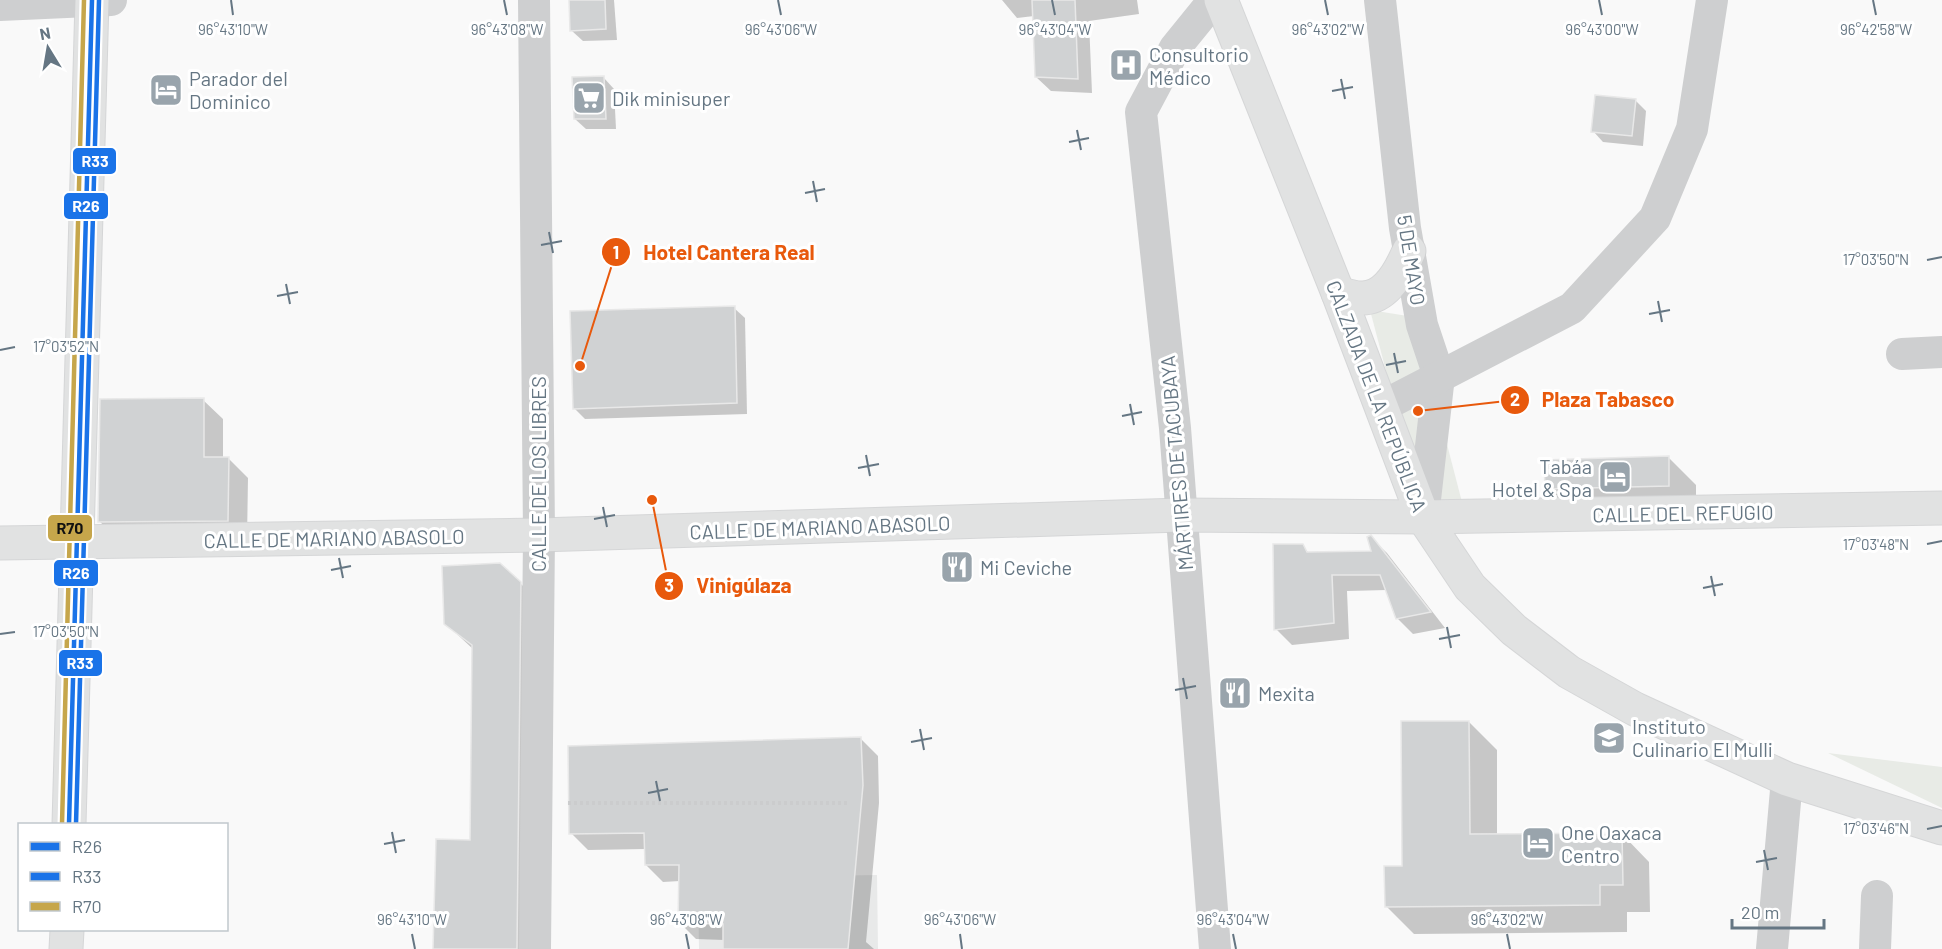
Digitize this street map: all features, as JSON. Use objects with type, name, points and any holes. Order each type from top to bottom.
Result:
[{"type":"street","points":[[0,6],[98,0],[76,542],[69,823]]},
{"type":"street","name":"CALLE DE LOS LIBRES","points":[[534,0],[539,535],[535,949]]},
{"type":"street","name":"MÁRTIRES DE TACUBAYA","points":[[1214,0],[1175,48],[1141,112],[1175,428],[1215,949]]},
{"type":"street","name":"CALZADA DE LA REPÚBLICA","points":[[1221,0],[1338,293],[1423,518],[1470,587],[1514,630],[1569,672],[1635,709],[1787,779],[1942,828]]},
{"type":"street","name":"5 DE MAYO","points":[[1380,0],[1409,251],[1422,325],[1439,376],[1423,518]]},
{"type":"street","points":[[1382,407],[1572,308],[1654,218],[1692,129],[1712,0]]},
{"type":"street","points":[[1338,293],[1363,299],[1383,290],[1401,271],[1409,251]]},
{"type":"street","points":[[1902,354],[1942,352]]},
{"type":"street","name":"CALLE DEL REFUGIO","points":[[1423,518],[1942,508]]},
{"type":"street","name":"CALLE DE MARIANO ABASOLO","points":[[0,543],[539,535],[1181,515],[1423,518]]},
{"type":"street","points":[[1772,949],[1787,779]]},
{"type":"street","points":[[1875,949],[1876,896]]},
{"type":"street","points":[[66,949],[67,931]]},
{"type":"path","points":[[537,803],[849,803]]},
{"type":"shaded area","points":[[1370,310],[1414,317],[1463,506],[1424,515]]},
{"type":"shaded area","points":[[1828,753],[1942,767],[1942,808]]},
{"type":"shaded area","points":[[877,875],[878,949],[699,949],[698,878]]},
{"type":"building","points":[[569,0],[605,0],[606,29],[570,31]]},
{"type":"building","points":[[1032,0],[1075,0],[1078,79],[1035,77]]},
{"type":"building","name":"Dik minisuper","points":[[604,76],[606,119],[574,119],[572,77]]},
{"type":"building","points":[[1595,95],[1636,99],[1632,136],[1591,132]]},
{"type":"building","points":[[735,306],[737,403],[573,409],[570,311]]},
{"type":"building","points":[[204,398],[204,457],[229,457],[228,521],[98,522],[100,399]]},
{"type":"building","points":[[1669,456],[1669,486],[1545,489],[1544,460]]},
{"type":"building","points":[[1371,535],[1431,612],[1396,619],[1380,575],[1332,575],[1334,623],[1274,630],[1273,544],[1303,544],[1307,552],[1371,551],[1367,537]]},
{"type":"building","points":[[500,563],[521,582],[517,949],[433,949],[436,839],[470,840],[472,645],[444,624],[442,566]]},
{"type":"building","points":[[1401,721],[1469,721],[1470,834],[1622,833],[1623,885],[1600,885],[1600,905],[1385,907],[1384,866],[1402,866]]},
{"type":"building","points":[[861,737],[863,785],[848,949],[723,949],[723,924],[678,923],[679,865],[645,865],[644,833],[569,834],[568,746]]},
{"type":"transit line","name":"R70","points":[[62,823],[84,0]]},
{"type":"transit line","name":"R26","points":[[69,823],[92,0]]},
{"type":"transit line","name":"R33","points":[[76,823],[99,0]]},
{"type":"place","name":"Consultorio Médico","points":[[1126,65]]},
{"type":"place","name":"Parador del Dominico","points":[[166,90]]},
{"type":"place","name":"Dik minisuper","points":[[589,98]]},
{"type":"place","name":"Hotel Cantera Real","points":[[580,366]]},
{"type":"place","name":"Plaza Tabasco","points":[[1418,411]]},
{"type":"place","name":"Tabáa Hotel & Spa","points":[[1615,477]]},
{"type":"place","name":"Vinigúlaza","points":[[652,500]]},
{"type":"place","name":"Mi Ceviche","points":[[957,567]]},
{"type":"place","name":"Mexita","points":[[1235,693]]},
{"type":"place","name":"Instituto Culinario El Mulli","points":[[1609,738]]},
{"type":"place","name":"One Oaxaca Centro","points":[[1538,843]]}]
